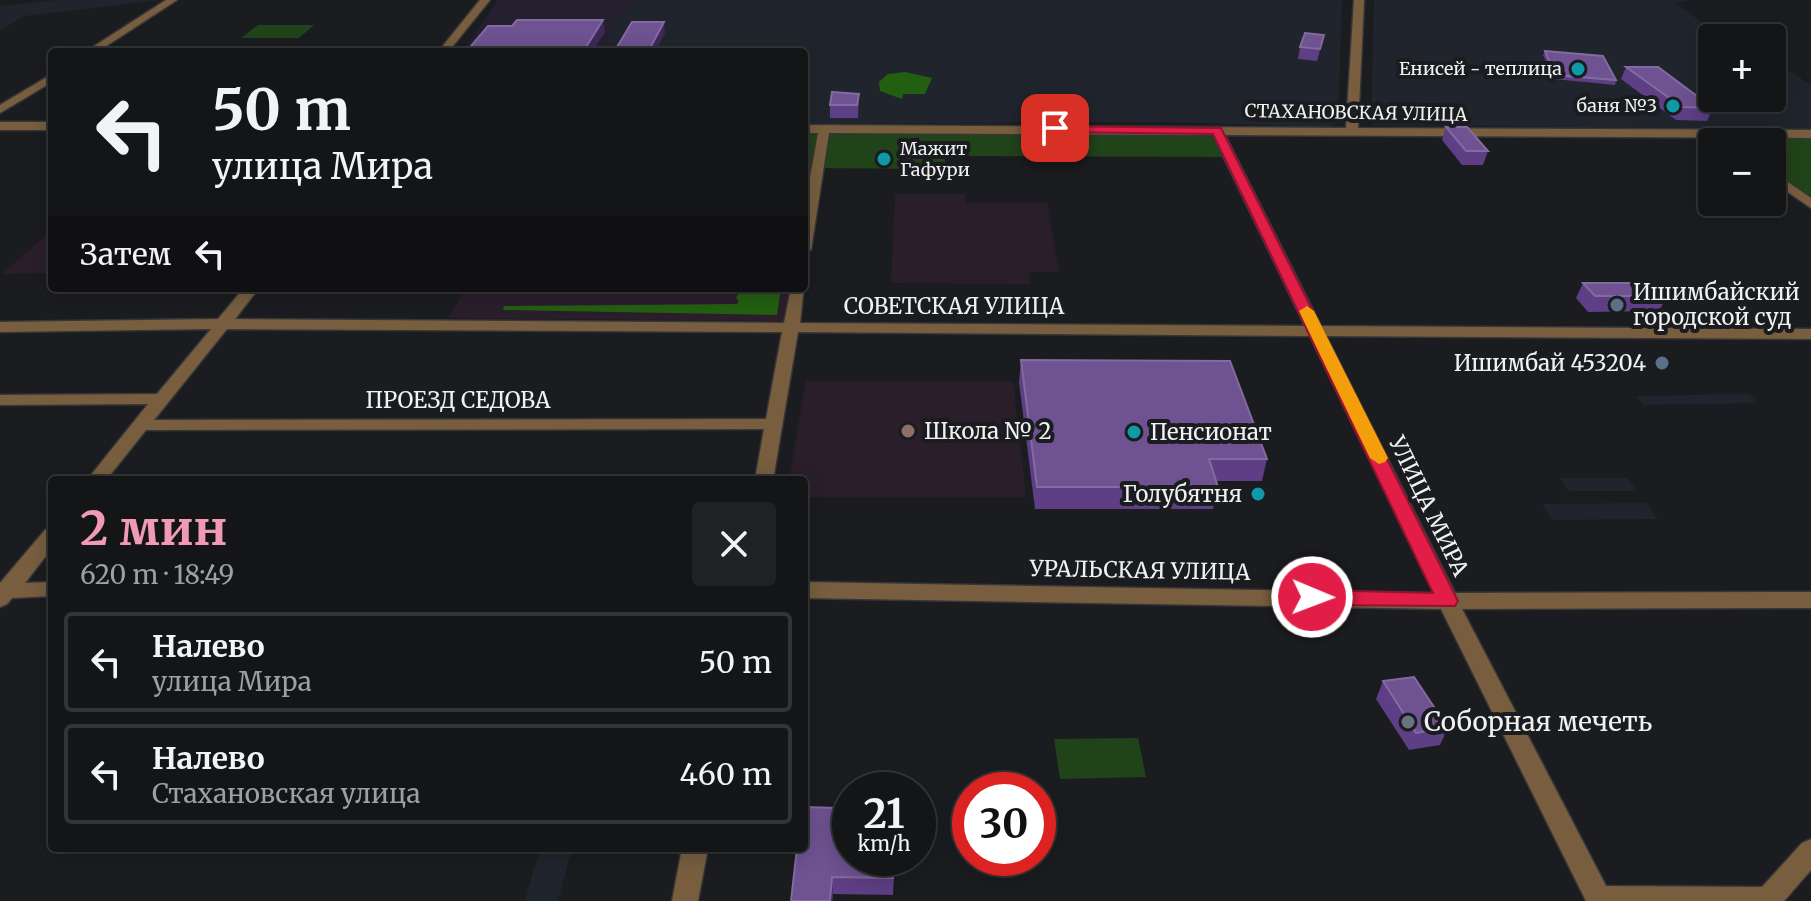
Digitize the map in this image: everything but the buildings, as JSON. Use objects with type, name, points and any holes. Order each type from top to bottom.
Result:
[{"type":"street","points":[[96,48],[172,0]]},
{"type":"street","points":[[446,48],[485,0]]},
{"type":"street","points":[[1352,131],[1359,0]]},
{"type":"street","points":[[0,110],[48,80]]},
{"type":"street","points":[[0,126],[48,126]]},
{"type":"street","name":"СТАХАНОВСКАЯ УЛИЦА","points":[[808,129],[1698,134]]},
{"type":"street","points":[[808,226],[824,129]]},
{"type":"street","name":"УЛИЦА МИРА","points":[[1217,130],[1599,900]]},
{"type":"street","name":"СТАХАНОВСКАЯ УЛИЦА","points":[[1786,134],[1811,134]]},
{"type":"street","points":[[1786,185],[1811,204]]},
{"type":"street","points":[[99,476],[249,292]]},
{"type":"street","points":[[765,476],[797,292]]},
{"type":"street","name":"СОВЕТСКАЯ УЛИЦА","points":[[0,327],[223,324],[1811,334]]},
{"type":"street","points":[[0,400],[161,399]]},
{"type":"street","name":"ПРОЕЗД СЕДОВА","points":[[141,425],[774,424]]},
{"type":"street","points":[[2,593],[48,540]]},
{"type":"street","points":[[2,593],[48,589]]},
{"type":"street","name":"УРАЛЬСКАЯ УЛИЦА","points":[[808,590],[1448,601],[1811,600]]},
{"type":"street","points":[[1599,900],[1768,901],[1811,851]]},
{"type":"street","points":[[685,901],[694,852]]},
{"type":"shaded area","points":[[56,0],[160,0],[25,16],[0,30],[0,6]]},
{"type":"shaded area","points":[[498,0],[638,0],[615,23],[601,48],[465,48]]},
{"type":"shaded area","points":[[638,0],[1342,0],[1338,123],[1328,127],[1170,122],[808,124],[808,48],[601,48],[615,23]]},
{"type":"shaded area","points":[[1374,0],[1690,0],[1675,3],[1705,24],[1698,24],[1698,112],[1786,112],[1786,68],[1811,85],[1811,129],[1371,125]]},
{"type":"shaded area","points":[[895,194],[965,194],[966,203],[1047,203],[1059,272],[1029,272],[1030,284],[891,283]]},
{"type":"shaded area","points":[[48,234],[48,273],[2,274]]},
{"type":"shaded area","points":[[464,292],[790,292],[784,321],[448,318]]},
{"type":"shaded area","name":"Школа № 2","points":[[806,381],[1013,381],[1026,497],[808,497],[808,476],[790,476]]},
{"type":"shaded area","points":[[1749,394],[1758,403],[1644,405],[1636,396]]},
{"type":"shaded area","points":[[1560,478],[1627,478],[1637,491],[1569,491]]},
{"type":"shaded area","points":[[1646,503],[1658,519],[1553,520],[1542,504]]},
{"type":"shaded area","points":[[539,852],[571,852],[558,901],[525,901]]},
{"type":"green space","points":[[258,25],[314,25],[299,38],[241,38]]},
{"type":"green space","points":[[905,72],[932,78],[925,94],[903,94],[902,99],[880,91],[879,82],[888,74]]},
{"type":"green space","points":[[808,132],[1213,134],[1226,157],[945,156],[945,169],[808,168]]},
{"type":"green space","points":[[1786,136],[1811,136],[1811,199],[1786,180]]},
{"type":"green space","points":[[740,292],[780,292],[777,315],[503,310],[504,306],[737,304],[739,301],[736,298]]},
{"type":"green space","points":[[1138,738],[1146,777],[1060,779],[1054,739]]},
{"type":"slow traffic","points":[[1307,311],[1379,458]]},
{"type":"place","name":"Енисей - теплица","points":[[1578,69]]},
{"type":"place","name":"баня №3","points":[[1673,106]]},
{"type":"place","name":"Мажит Гафури","points":[[884,159]]},
{"type":"place","name":"Ишимбайский городской суд","points":[[1617,305]]},
{"type":"place","name":"Ишимбай 453204","points":[[1662,363]]},
{"type":"place","name":"Школа № 2","points":[[908,431]]},
{"type":"place","name":"Пенсионат","points":[[1134,432]]},
{"type":"place","name":"Голубятня","points":[[1258,494]]},
{"type":"place","name":"Соборная мечеть","points":[[1408,722]]},
{"type":"route","points":[[1055,128],[1217,130],[1448,601],[1312,597]]}]
